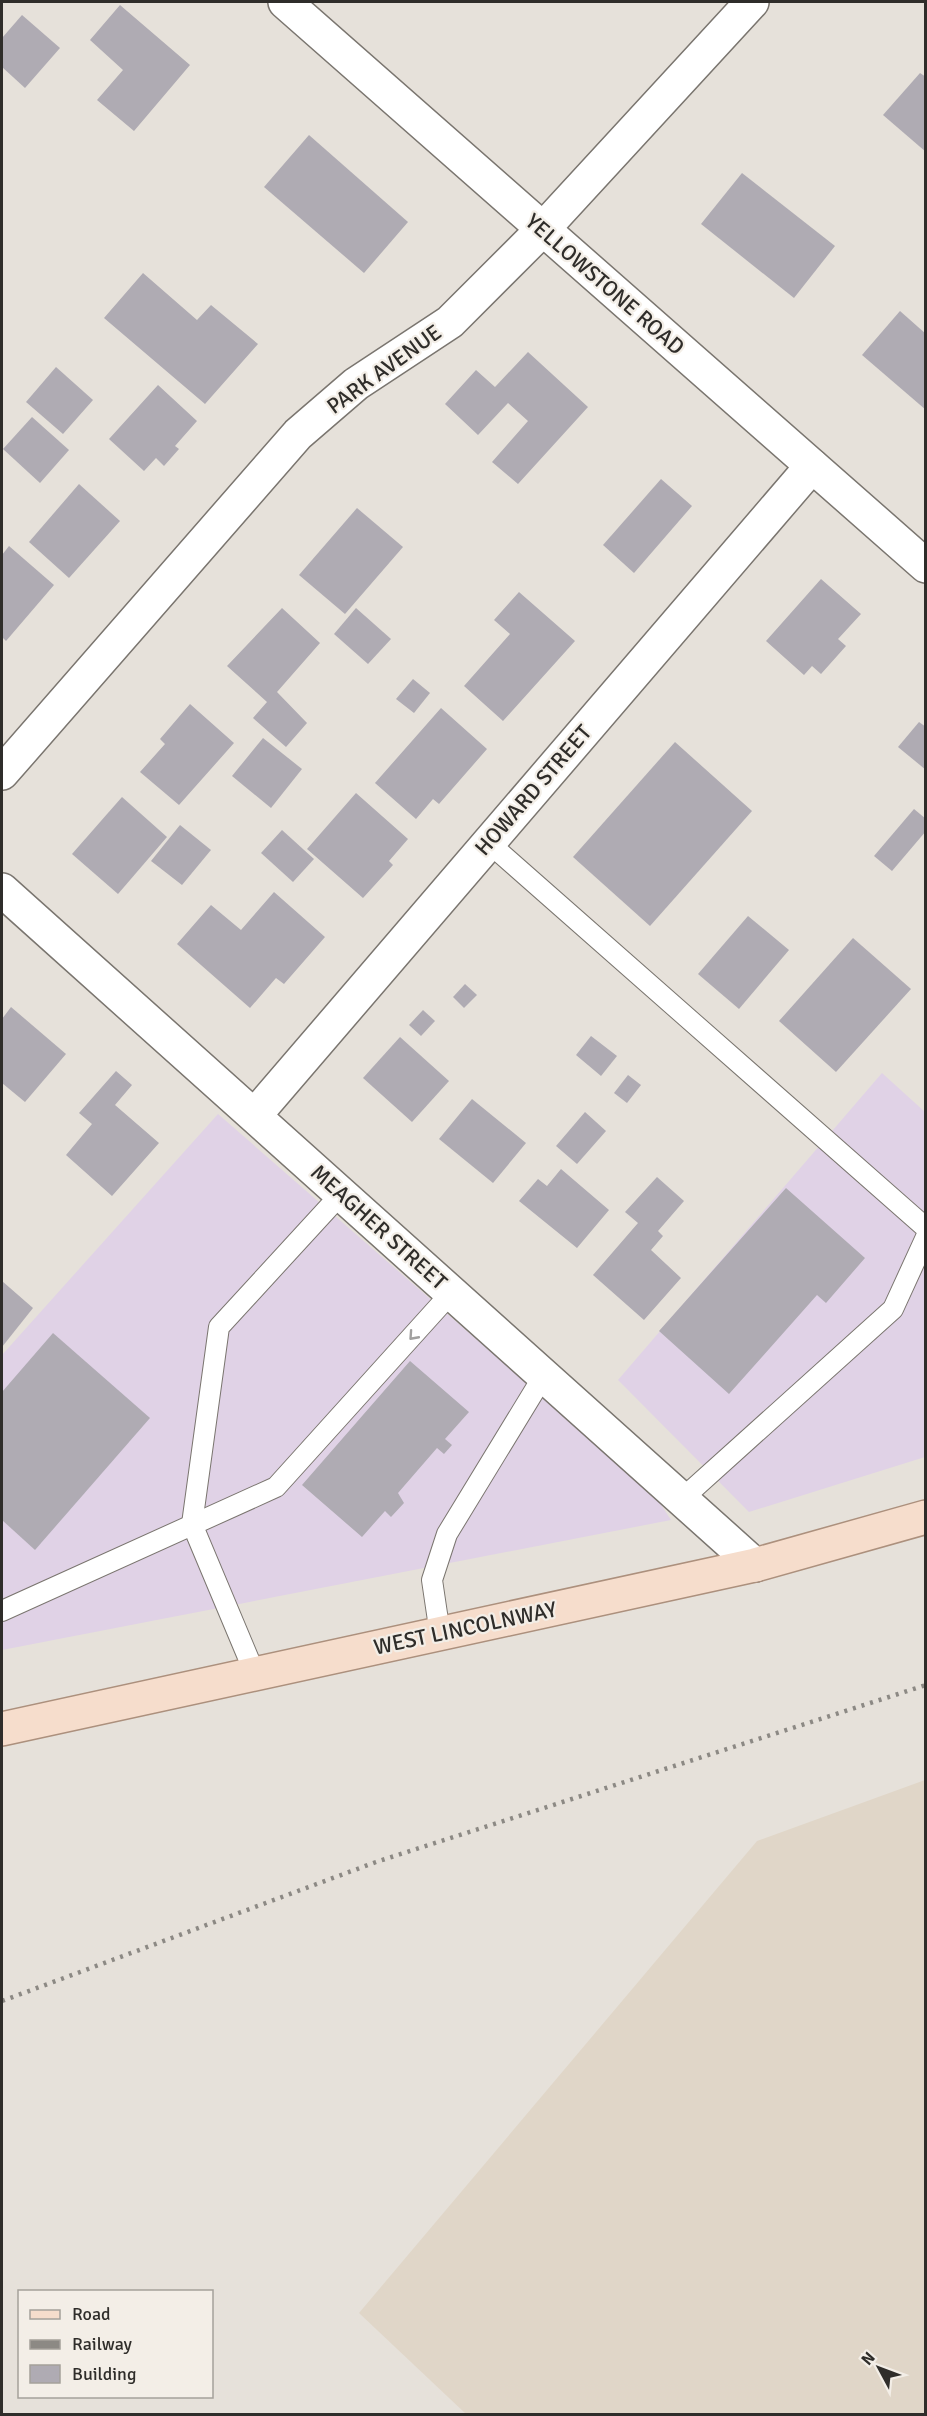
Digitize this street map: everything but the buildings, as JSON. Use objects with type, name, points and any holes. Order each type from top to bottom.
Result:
[{"type":"main road","name":"WEST LINCOLNWAY","points":[[2,1729],[756,1565],[926,1517]]},
{"type":"street","name":"YELLOWSTONE ROAD","points":[[285,2],[926,566]]},
{"type":"street","name":"PARK AVENUE","points":[[2,773],[298,434],[356,384],[450,322],[543,229],[752,2]]},
{"type":"street","name":"HOWARD STREET","points":[[255,1115],[812,466]]},
{"type":"street","name":"MEAGHER STREET","points":[[2,890],[756,1565]]},
{"type":"lane","points":[[489,843],[926,1228]]},
{"type":"lane","points":[[255,1674],[192,1524],[219,1327],[342,1193]]},
{"type":"lane","points":[[682,1499],[893,1310],[926,1237]]},
{"type":"lane","points":[[2,1611],[276,1487],[452,1292]]},
{"type":"lane","points":[[440,1634],[432,1580],[447,1534],[544,1375]]},
{"type":"shaded area","points":[[882,1073],[925,1112],[925,1457],[749,1512],[618,1380]]},
{"type":"shaded area","points":[[218,1114],[654,1494],[671,1520],[2,1650],[2,1355]]},
{"type":"shaded area","points":[[925,1780],[925,2414],[466,2414],[359,2313],[757,1841]]},
{"type":"railway","points":[[2,2001],[376,1862],[926,1685]]}]
